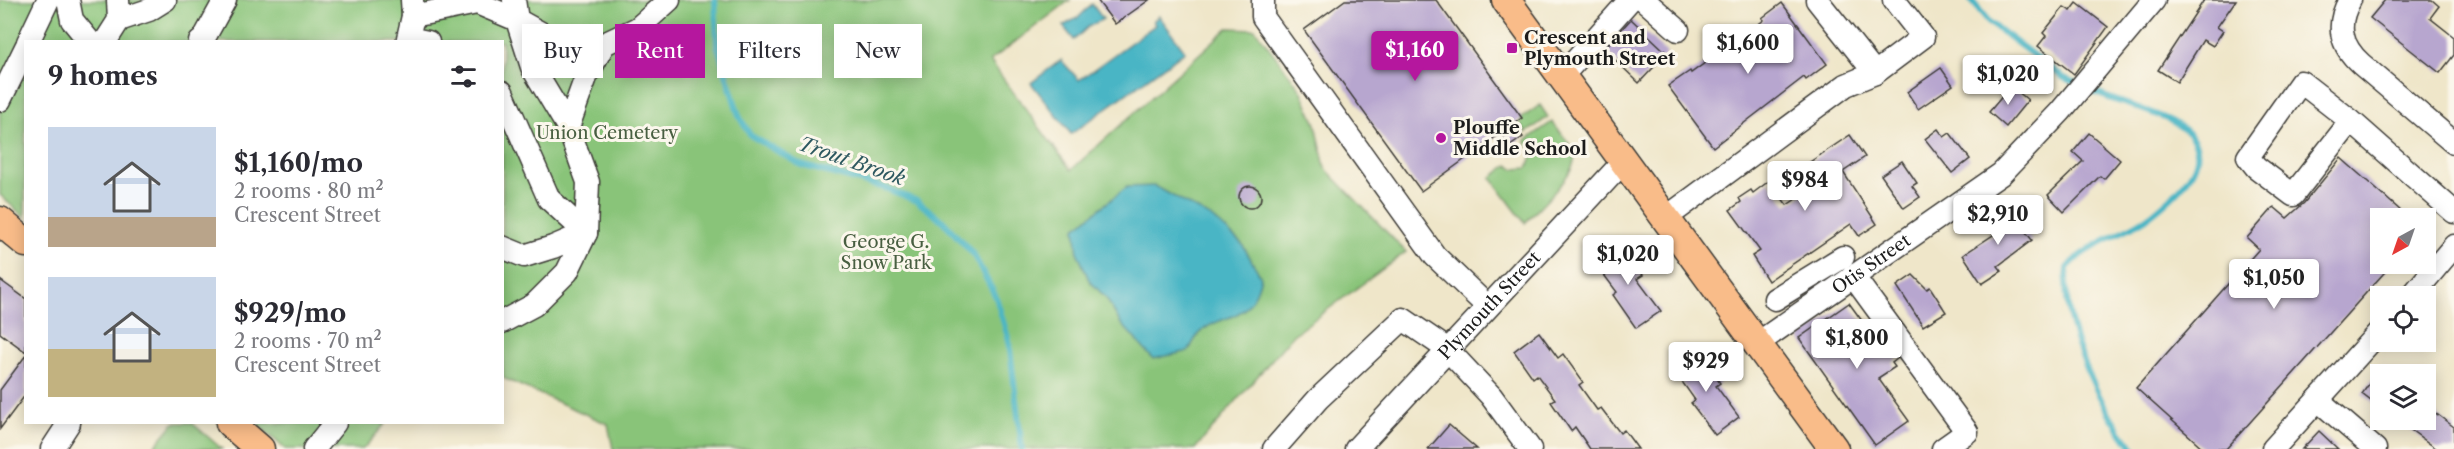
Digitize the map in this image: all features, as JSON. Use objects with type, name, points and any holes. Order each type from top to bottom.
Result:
[{"type":"main road","points":[[1506,0],[1667,217],[1834,449]]},
{"type":"main road","points":[[0,221],[24,241]]},
{"type":"main road","points":[[231,424],[260,449]]},
{"type":"street","points":[[29,40],[48,0]]},
{"type":"street","points":[[68,0],[72,20],[88,40]]},
{"type":"street","points":[[106,40],[118,10],[150,10],[165,0]]},
{"type":"street","points":[[204,40],[225,0]]},
{"type":"street","points":[[413,28],[477,3],[515,10],[555,41],[604,44],[638,28],[669,0]]},
{"type":"street","points":[[1263,0],[1263,17],[1435,256],[1487,306]]},
{"type":"street","points":[[1562,76],[1630,0]]},
{"type":"street","points":[[1644,0],[1678,30]]},
{"type":"street","points":[[1667,217],[1846,85],[1875,73],[1923,37],[1894,0]]},
{"type":"street","name":"Otis Street","points":[[1758,343],[1815,303],[1848,267],[2001,174],[2071,100],[2154,0]]},
{"type":"street","points":[[2350,0],[2342,16],[2342,35],[2348,51],[2454,143]]},
{"type":"street","points":[[1828,4],[1875,73]]},
{"type":"street","points":[[504,320],[534,305],[567,272],[585,233],[588,182],[568,127],[532,67],[515,10]]},
{"type":"street","points":[[568,127],[586,77],[604,44]]},
{"type":"street","points":[[0,100],[24,51]]},
{"type":"street","points":[[2351,121],[2293,195],[2256,167],[2248,157],[2301,82],[2351,121],[2454,212]]},
{"type":"street","points":[[504,97],[549,199],[585,233]]},
{"type":"street","name":"Plymouth Street","points":[[1356,449],[1625,160]]},
{"type":"street","points":[[504,248],[524,256],[585,233]]},
{"type":"street","points":[[2420,286],[2454,246]]},
{"type":"street","points":[[1775,299],[1802,282],[1848,267],[1967,432],[1943,449]]},
{"type":"street","points":[[1802,282],[1815,303]]},
{"type":"street","points":[[1274,449],[1318,399],[1403,319],[1447,349],[1491,396],[1530,449]]},
{"type":"street","points":[[2273,449],[2370,342]]},
{"type":"street","points":[[2318,400],[2375,449]]},
{"type":"street","points":[[52,449],[68,424]]},
{"type":"street","points":[[314,449],[335,424]]},
{"type":"green space","name":"George G. Snow Park","points":[[0,0],[1070,0],[990,61],[1071,170],[1228,28],[1255,29],[1301,90],[1316,124],[1325,168],[1406,252],[1293,335],[1195,449],[613,449],[608,424],[504,378],[504,40],[24,40],[24,217],[0,195]]},
{"type":"green space","points":[[1540,105],[1548,117],[1526,133],[1520,124],[1522,118]]},
{"type":"green space","points":[[1552,122],[1572,148],[1574,160],[1565,179],[1525,223],[1491,178],[1508,165],[1514,169],[1528,168],[1533,153],[1525,141]]},
{"type":"green space","points":[[173,424],[193,424],[222,449],[152,449]]},
{"type":"green space","points":[[257,424],[385,424],[363,449],[285,449]]},
{"type":"water","points":[[1092,4],[1103,19],[1088,27],[1074,40],[1063,26],[1079,17]]},
{"type":"water","points":[[1159,16],[1185,51],[1071,134],[1031,83],[1061,60],[1079,80],[1155,25],[1153,21]]},
{"type":"water","points":[[1155,186],[1214,219],[1242,244],[1261,277],[1255,295],[1247,307],[1206,328],[1197,336],[1189,351],[1153,359],[1120,322],[1106,298],[1089,280],[1078,254],[1075,228],[1127,187]]},
{"type":"building","points":[[1097,0],[1149,0],[1115,24]]},
{"type":"building","points":[[1345,0],[1436,0],[1522,118],[1513,124],[1523,137],[1510,146],[1501,133],[1421,191],[1304,30]]},
{"type":"building","points":[[2204,0],[2236,0],[2217,27],[2223,31],[2213,46],[2203,40],[2177,82],[2158,70]]},
{"type":"building","points":[[2385,0],[2432,0],[2439,6],[2430,18],[2454,37],[2454,55],[2440,73],[2370,18]]},
{"type":"building","points":[[1782,3],[1827,64],[1806,80],[1804,77],[1713,147],[1668,86],[1690,71],[1691,73],[1764,20],[1762,18]]},
{"type":"building","points":[[2077,3],[2108,27],[2074,74],[2038,46],[2046,36],[2043,33],[2064,7],[2071,11]]},
{"type":"building","points":[[1631,19],[1667,53],[1639,83],[1604,49]]},
{"type":"building","points":[[1941,68],[1953,85],[1918,109],[1907,92]]},
{"type":"building","points":[[2011,86],[2028,100],[2006,127],[1989,112]]},
{"type":"building","points":[[1938,129],[1944,137],[1950,133],[1970,159],[1952,173],[1925,139]]},
{"type":"building","points":[[2089,133],[2120,160],[2104,179],[2100,176],[2064,212],[2048,195],[2083,161],[2073,152]]},
{"type":"building","points":[[1850,135],[1865,157],[1843,172],[1877,224],[1859,236],[1851,224],[1768,281],[1752,256],[1760,251],[1730,210],[1741,202],[1739,198],[1751,190],[1753,193],[1769,181],[1787,205],[1820,183],[1807,164]]},
{"type":"building","points":[[2341,158],[2398,208],[2370,208],[2370,274],[2383,274],[2226,449],[2204,449],[2136,388],[2259,249],[2247,238],[2274,207],[2287,218],[2304,203]]},
{"type":"building","points":[[1902,161],[1917,183],[1912,186],[1920,197],[1904,208],[1881,175]]},
{"type":"building","points":[[1250,186],[1258,189],[1261,197],[1258,205],[1250,208],[1242,205],[1239,197],[1242,189]]},
{"type":"building","points":[[2007,207],[2032,240],[1998,266],[2002,271],[1982,284],[1963,255],[1996,233],[1988,222]]},
{"type":"building","points":[[1621,244],[1643,275],[1637,279],[1661,311],[1636,328],[1613,295],[1617,292],[1595,263]]},
{"type":"building","points":[[1913,275],[1927,289],[1930,287],[1946,312],[1923,326],[1897,286]]},
{"type":"building","points":[[0,280],[24,298],[24,351],[0,333]]},
{"type":"building","points":[[1849,303],[1873,336],[1876,333],[1897,359],[1892,363],[1895,367],[1878,378],[1909,421],[1875,445],[1799,338]]},
{"type":"building","points":[[1539,332],[1558,358],[1563,354],[1583,382],[1579,385],[1597,410],[1601,408],[1620,433],[1624,430],[1638,449],[1590,449],[1575,427],[1571,431],[1551,402],[1555,399],[1537,375],[1533,378],[1514,351]]},
{"type":"building","points":[[1698,351],[1720,383],[1716,386],[1739,417],[1715,435],[1691,403],[1695,400],[1673,369]]},
{"type":"building","points":[[24,358],[24,397],[0,429],[0,390]]},
{"type":"building","points":[[2370,382],[2370,400],[2362,394]]},
{"type":"building","points":[[2436,414],[2454,427],[2454,449],[2437,449],[2411,430],[2436,430]]},
{"type":"building","points":[[1449,425],[1477,449],[1428,449]]},
{"type":"building","points":[[2319,431],[2338,449],[2302,449]]},
{"type":"waterway","name":"Trout Brook","points":[[715,0],[717,44],[739,116],[750,135],[801,165],[885,188],[917,201],[943,221],[973,254],[996,297],[1009,341],[1022,449]]},
{"type":"waterway","points":[[1971,0],[1990,23],[2064,78],[2078,84]]},
{"type":"waterway","points":[[2087,89],[2173,122],[2188,133],[2196,145],[2197,158],[2193,170],[2175,194],[2142,221],[2086,251],[2067,268],[2066,290],[2070,314],[2085,364],[2108,411],[2134,449]]},
{"type":"place","name":"Crescent and Plymouth Street","points":[[1512,48]]},
{"type":"place","name":"Plouffe Middle School","points":[[1441,138]]},
{"type":"park label","name":"Union Cemetery","points":[[607,133]]}]
